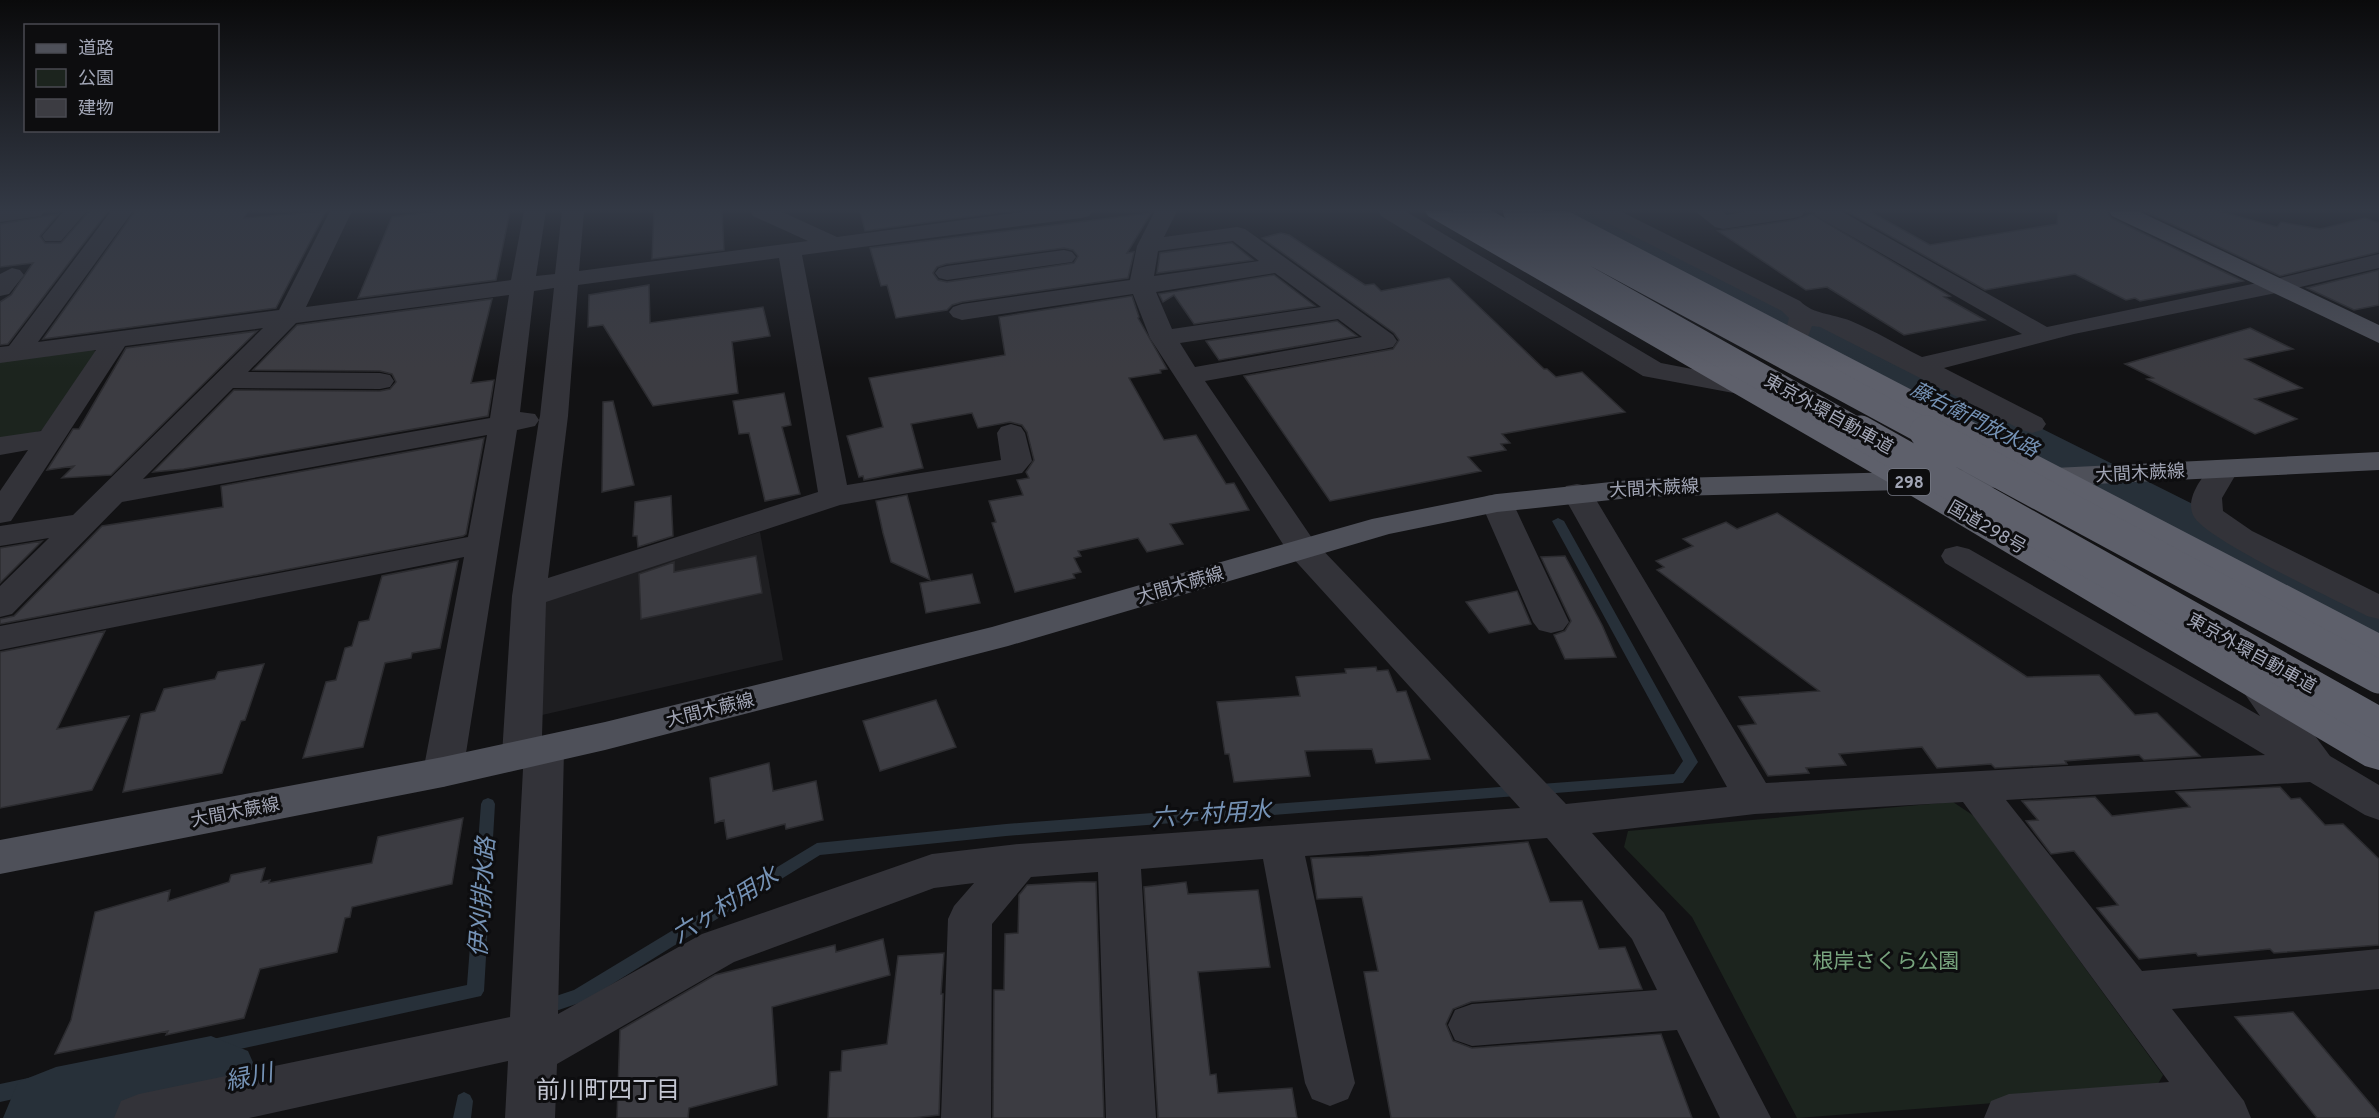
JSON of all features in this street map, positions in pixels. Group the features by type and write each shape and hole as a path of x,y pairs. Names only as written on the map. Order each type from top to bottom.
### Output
{"highway":[{"name":"国道298号","path":"1527,263 2379,756"},
{"name":"東京外環自動車道","path":"1559,263 2379,724"},
{"name":"東京外環自動車道","path":"1613,263 2379,677"},
{"path":"1661,263 1799,329 2054,477 2379,648"}],"main road":[{"path":"2229,263 2379,335"},
{"name":"大間木蕨線","path":"0,857 533,753 983,641 1383,526 1497,503 1577,493 1717,484 1909,482 2054,477 2379,461"}],"street":[{"path":"9,354 81,263"},
{"path":"0,606 80,523 114,494 288,317 314,263"},
{"path":"443,772 504,423 526,263"},
{"path":"530,1118 533,1044 533,753 529,596 554,416 569,263"},
{"path":"9,354 692,263"},
{"path":"791,263 834,497"},
{"path":"936,263 947,273 965,321 1143,285 1280,265"},
{"path":"947,273 1019,263"},
{"path":"1143,263 1143,285 1151,312 1163,338 1302,548 1557,821 1648,926 1746,1118"},
{"path":"1188,376 1384,341 1277,263"},
{"path":"1476,263 1653,370 1744,387"},
{"path":"1706,263 1791,306 1799,329 1825,320 1843,327 2032,424"},
{"path":"1916,263 2045,336"},
{"path":"1918,366 2045,336 2067,328 2276,286 2370,263"},
{"path":"1163,338 1344,311"},
{"path":"0,514 116,340"},
{"path":"225,381 380,381"},
{"path":"114,494 504,423 554,416"},
{"path":"529,596 834,497 1011,467 1017,461 1011,432"},
{"path":"0,446 49,438"},
{"path":"2224,469 2206,498 2208,515 2241,538 2379,608"},
{"path":"1577,493 1755,799"},
{"path":"1497,503 1551,622"},
{"path":"0,536 80,523"},
{"path":"0,638 482,544"},
{"path":"1957,556 2379,804"},
{"path":"2259,687 2316,767"},
{"path":"139,1118 533,1044 718,948 932,871 1019,861 1557,821 1755,799 2316,767"},
{"path":"1972,785 2219,1110"},
{"path":"1281,842 1330,1083"},
{"path":"1119,854 1131,1118"},
{"path":"966,1118 970,919 1019,861"},
{"path":"2131,993 2379,969"},
{"path":"1472,1025 1690,1008"},
{"path":"2009,1118 2219,1110"}],"shaded area":[{"path":"760,532 783,660 529,718 540,600"}],"green space":[{"path":"91,349 98,352 47,429 0,442 0,361"},
{"name":"根岸さくら公園","path":"1953,802 1974,816 2163,1075 2154,1091 1797,1118 1692,917 1624,847 1628,831"}],"building":[{"path":"0,263 32,263 0,267"},
{"path":"33,263 69,263 8,344 0,345 0,302 11,295"},
{"path":"98,263 299,263 276,308 43,339"},
{"path":"373,263 499,263 496,280 358,298"},
{"path":"874,263 952,263 937,267 933,273 938,280 947,282 1073,263 1131,263 1128,278 962,302 952,305 947,310 896,318 887,285 881,286"},
{"path":"1158,263 1230,263 1157,273"},
{"path":"1297,263 1332,263 1365,285 1374,284 1381,291 1449,278 1544,369 1556,377 1582,372 1625,412 1502,434 1510,443 1501,444 1506,450 1468,457 1481,471 1330,501 1244,376 1393,349 1399,340 1394,333"},
{"path":"1766,263 1895,263 1950,296 1944,297 1985,320 1904,335 1827,287 1806,290"},
{"path":"1938,263 2206,263 2243,281 2140,301 2135,298 2126,300 2075,274 1985,290"},
{"path":"2253,263 2333,263 2280,276"},
{"path":"2379,270 2379,305 2354,310 2307,288"},
{"path":"1274,275 1315,306 1194,324 1174,295 1163,302 1159,294"},
{"path":"649,285 650,323 763,307 770,336 732,342 738,393 653,406 603,325 588,327 589,295"},
{"path":"1132,296 1138,318 1167,369 1160,370 1161,373 1129,378 1164,440 1196,435 1226,484 1234,483 1249,510 1170,524 1183,544 1147,552 1138,538 1078,551 1081,556 1074,558 1081,572 1073,574 1075,578 1015,592 992,523 996,522 989,501 1023,495 1017,480 1029,478 1026,472 1034,460 1027,432 1022,425 1010,422 978,428 972,413 911,424 923,468 864,480 863,476 859,477 847,436 883,427 869,378 1005,355 999,317"},
{"path":"492,299 471,383 494,380 488,416 184,469 153,472 234,390 380,391 390,389 396,382 392,374 380,371 253,370 297,325"},
{"path":"1337,321 1357,336 1219,360 1206,341"},
{"path":"2250,328 2293,349 2245,359 2302,388 2255,399 2297,419 2255,434 2147,379 2153,378 2125,364"},
{"path":"257,331 111,475 62,478 74,466 47,470 73,429 79,429 126,348"},
{"path":"784,393 791,425 782,427 800,494 765,501 749,433 739,434 733,401"},
{"path":"613,401 634,485 602,492 603,402"},
{"path":"484,438 466,534 463,536 0,624 0,619 14,616 102,526 223,507 221,486"},
{"path":"907,495 930,580 891,562 883,533 876,501"},
{"path":"671,496 673,536 638,547 637,536 633,536 635,502"},
{"path":"1777,513 2027,677 2099,675 2135,715 2157,713 2200,756 2144,760 2139,755 2065,761 2067,764 1995,768 1991,764 1937,768 1922,747 1839,754 1846,765 1806,768 1809,773 1768,776 1738,726 1756,724 1739,697 1819,691 1657,570 1664,567 1656,561 1693,546 1683,539 1726,522 1737,529"},
{"path":"42,541 0,583 0,548"},
{"path":"756,556 762,593 641,619 639,574 674,562 674,572"},
{"path":"1565,556 1602,625 1616,657 1565,659 1554,635 1565,631 1571,621 1541,557"},
{"path":"458,561 440,648 412,653 411,658 385,663 363,747 303,758 326,682 336,680 345,648 352,646 359,622 369,620 382,576"},
{"path":"972,574 980,603 926,613 920,583"},
{"path":"1517,591 1531,624 1489,633 1466,602"},
{"path":"105,631 57,729 129,716 92,790 0,808 0,652"},
{"path":"264,664 245,720 241,721 222,773 123,792 141,714 155,711 164,689 215,679 218,672"},
{"path":"1376,667 1377,671 1388,670 1397,692 1406,691 1430,759 1376,763 1372,749 1305,751 1310,776 1234,782 1229,754 1225,754 1217,702 1300,696 1296,677 1346,673 1345,669"},
{"path":"936,700 956,747 880,771 863,721"},
{"path":"769,763 773,791 816,781 823,820 786,829 785,824 727,839 724,820 715,823 710,778"},
{"path":"2280,787 2291,799 2300,798 2325,825 2343,824 2379,859 2379,945 2274,953 2270,949 2198,956 2196,953 2139,959 2097,908 2118,905 2074,851 2051,854 2026,821 2038,820 2022,801 2095,797 2112,816 2190,807 2176,792"},
{"path":"463,818 452,884 352,907 350,917 345,918 337,952 260,969 244,1018 166,1035 168,1031 55,1054 71,1020 95,912 170,890 168,901 229,882 231,875 265,868 261,882 270,880 269,883 372,863 378,837"},
{"path":"1528,842 1550,902 1582,901 1599,949 1625,947 1642,989 1471,1002 1453,1009 1446,1024 1453,1041 1472,1048 1661,1034 1692,1118 1391,1118 1364,972 1378,971 1362,897 1317,899 1311,858 1369,856"},
{"path":"1096,882 1104,1118 993,1118 994,990 1004,990 1005,934 1018,933 1019,895 1027,885"},
{"path":"1186,882 1188,894 1258,890 1270,967 1198,972 1210,1075 1216,1074 1218,1093 1292,1088 1297,1118 1158,1118 1144,887"},
{"path":"883,939 890,975 772,1007 777,1085 689,1108 688,1118 617,1118 620,1030 715,975 835,945 836,952"},
{"path":"944,953 939,1115 913,1118 828,1118 830,1072 841,1071 842,1051 887,1044 898,956"},
{"path":"2293,1012 2379,1114 2379,1118 2317,1118 2235,1017"}],"waterway":[{"name":"藤右衛門放水路","path":"1671,263 2379,627"},
{"name":"六ヶ村用水","path":"544,1007 579,996 817,849 1006,830 1678,779 1691,762 1558,521"},
{"path":"0,1093 475,991 488,804"},
{"name":"緑川","path":"56,1118 211,1085"},
{"name":"伊刈排水路","path":"462,1118 464,1101"}],"district":[{"name":"前川町四丁目","path":"608,1090"}]}
